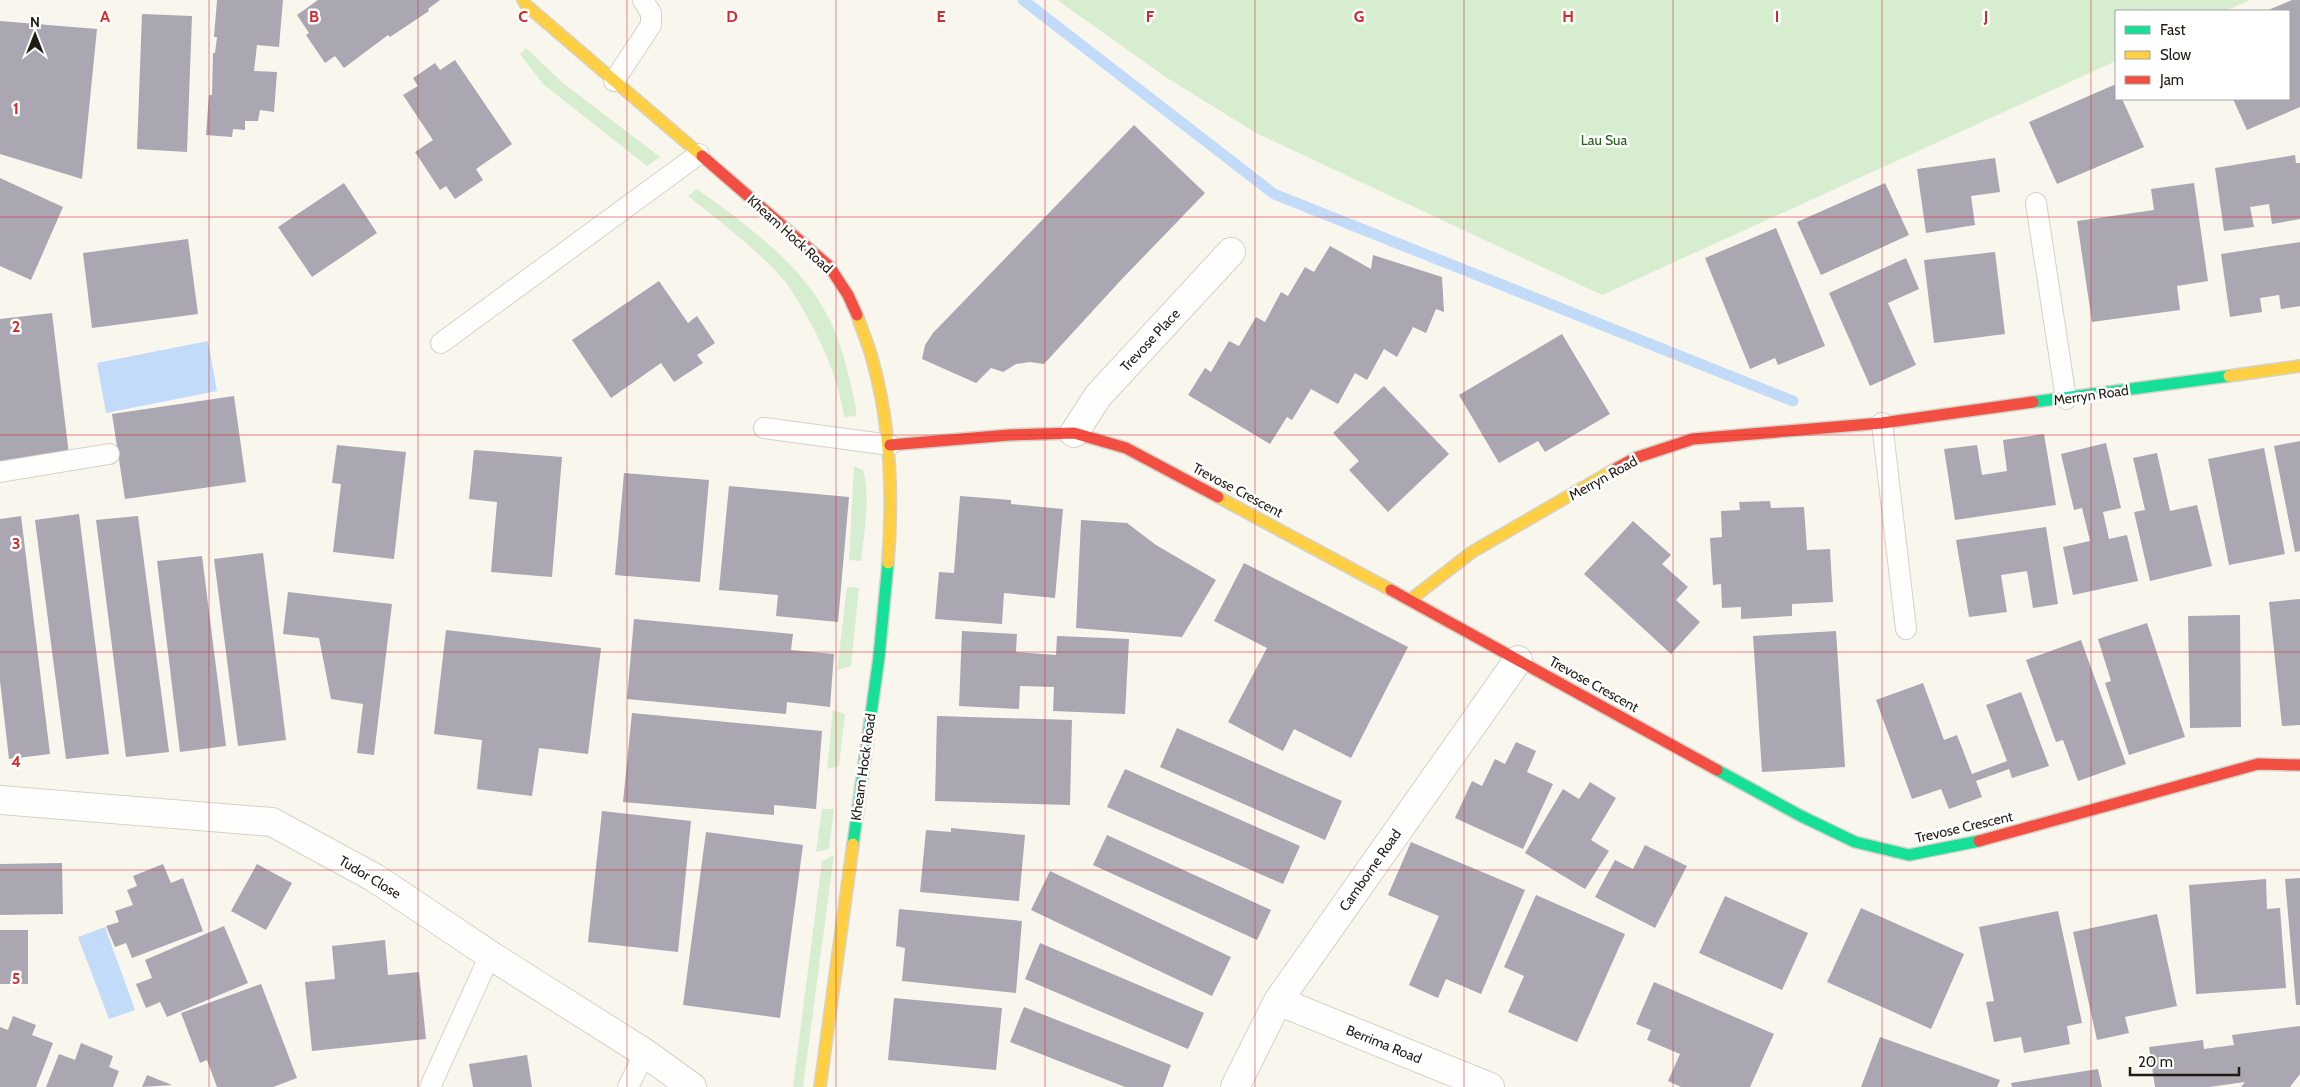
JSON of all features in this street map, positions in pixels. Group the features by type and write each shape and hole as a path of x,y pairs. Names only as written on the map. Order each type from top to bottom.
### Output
{"street":[{"name":"Kheam Hock Road","path":"524,0 526,5 829,266 853,303 870,348 886,415 890,445 890,538 879,648 820,1087"},
{"name":"Trevose Place","path":"1074,433 1098,396 1231,252"},
{"name":"Merryn Road","path":"1410,600 1472,552 1635,458 1693,439 1882,423 2300,366"},
{"name":"Trevose Crescent","path":"890,445 1009,435 1074,433 1126,448 1410,600 1801,816 1855,842 1909,855 1982,840 2258,764 2300,765"},
{"name":"Camborne Road","path":"1235,1087 1278,1000 1518,660"},
{"name":"Tudor Close","path":"0,800 272,822 375,878 490,955 645,1053 692,1087"},
{"name":"Berrima Road","path":"1278,1000 1490,1087"}],"lane":[{"path":"614,81 651,25 651,13 643,0"},
{"path":"441,343 699,154"},
{"path":"2036,203 2066,399"},
{"path":"1882,423 1906,629"},
{"path":"764,428 890,445"},
{"path":"0,472 109,454"},
{"path":"430,1087 490,955"},
{"path":"628,1087 645,1053"}],"green space":[{"name":"Lau Sua","path":"1057,0 2250,0 2227,10 2115,10 2115,61 1602,295 1258,134 1167,78"},
{"path":"526,48 563,83 660,157 647,166 543,84 520,54"},
{"path":"697,189 756,233 808,285 822,305 844,356 856,408 856,416 844,417 833,372 827,357 814,329 787,284 749,246 688,196"},
{"path":"854,466 863,470 866,492 866,516 861,561 849,560"},
{"path":"847,587 859,588 851,666 837,670"},
{"path":"833,710 845,714 839,766 827,769"},
{"path":"822,809 834,809 829,849 816,852"},
{"path":"834,855 803,1087 793,1087 822,861"}],"water":[{"path":"208,341 217,391 106,413 97,363"},
{"path":"105,927 135,1010 109,1019 78,937"}],"building":[{"path":"217,0 283,0 279,47 257,45 254,71 277,72 274,112 260,110 258,121 245,121 245,130 233,129 232,137 206,135 209,95 212,95 213,53 215,53 217,37 214,37"},
{"path":"318,0 440,0 428,9 429,11 390,37 388,35 344,68 335,56 325,63 306,35 309,33 297,15"},
{"path":"2292,0 2300,0 2300,107 2247,130 2233,100 2290,100 2290,10 2268,10"},
{"path":"142,14 192,16 187,152 137,149"},
{"path":"0,21 97,29 82,179 0,154"},
{"path":"455,60 512,144 476,169 483,180 455,199 446,186 440,190 415,152 433,140 403,95 418,86 413,78 435,63 440,70"},
{"path":"2115,84 2115,100 2122,100 2144,147 2057,184 2029,122"},
{"path":"1134,125 1205,193 1121,280 1044,364 1030,362 1016,364 1003,372 991,368 976,383 922,359 925,345 933,333"},
{"path":"2295,155 2296,163 2300,163 2300,219 2272,224 2269,204 2250,207 2254,227 2224,231 2215,168"},
{"path":"1995,158 2000,192 1971,196 1975,225 1926,233 1917,169"},
{"path":"0,178 63,207 31,280 0,266"},
{"path":"344,183 377,233 312,277 278,227"},
{"path":"1885,183 1909,235 1821,275 1797,222"},
{"path":"2194,183 2208,281 2177,286 2180,310 2092,322 2077,221 2154,210 2151,189"},
{"path":"1776,228 1825,346 1778,365 1775,358 1750,369 1705,258"},
{"path":"188,239 198,314 92,328 83,253"},
{"path":"2300,242 2300,306 2281,309 2279,295 2260,298 2262,312 2230,317 2221,254"},
{"path":"1330,246 1371,269 1373,255 1442,277 1444,312 1436,309 1426,333 1413,327 1397,357 1384,349 1367,380 1355,373 1338,404 1311,389 1292,420 1287,417 1270,444 1188,395 1205,368 1211,372 1229,341 1239,346 1256,317 1265,322 1281,292 1288,296 1305,267 1314,272"},
{"path":"1995,252 2005,334 1934,343 1924,260"},
{"path":"1906,258 1919,289 1888,303 1916,365 1870,386 1829,293"},
{"path":"659,281 688,323 697,316 715,343 697,355 703,363 674,382 661,363 611,398 572,340"},
{"path":"52,313 69,455 0,463 0,319"},
{"path":"1562,334 1610,414 1545,452 1538,441 1499,463 1459,395"},
{"path":"1384,386 1449,454 1388,512 1349,470 1359,461 1333,433"},
{"path":"234,396 246,482 125,499 112,414"},
{"path":"2044,434 2056,505 1955,520 1944,449 1977,445 1982,475 2007,471 2003,440"},
{"path":"2300,441 2300,551 2295,552 2274,446"},
{"path":"2106,443 2121,508 2103,512 2109,539 2127,535 2138,581 2073,595 2063,547 2090,541 2082,508 2074,510 2061,454"},
{"path":"337,445 406,452 394,559 333,552 341,484 332,483"},
{"path":"2264,448 2285,554 2229,565 2208,459"},
{"path":"474,450 562,457 552,577 491,572 497,502 469,499"},
{"path":"2157,453 2170,511 2197,505 2212,566 2150,581 2134,512 2145,510 2133,458"},
{"path":"624,473 709,480 700,582 615,575"},
{"path":"729,486 849,497 838,622 776,616 778,595 719,590"},
{"path":"960,496 1011,500 1011,504 1063,509 1055,598 1004,593 1002,624 935,619 939,572 954,573"},
{"path":"1770,501 1771,508 1804,507 1807,550 1830,549 1833,602 1792,604 1792,616 1741,619 1741,607 1722,608 1721,584 1713,585 1710,538 1722,537 1721,511 1740,510 1739,502"},
{"path":"79,514 109,754 66,759 35,520"},
{"path":"21,516 50,754 9,759 0,681 0,519"},
{"path":"138,516 169,752 126,757 96,520"},
{"path":"1081,520 1127,523 1156,545 1216,580 1182,637 1076,628"},
{"path":"1633,521 1671,555 1662,564 1688,587 1676,600 1700,622 1671,654 1584,574"},
{"path":"2046,527 2058,604 2033,608 2027,571 2001,575 2007,612 1969,617 1956,540"},
{"path":"263,553 286,740 238,746 214,559"},
{"path":"202,556 226,746 180,752 157,561"},
{"path":"1244,563 1408,647 1351,758 1294,729 1283,751 1228,722 1267,648 1214,621"},
{"path":"288,592 392,604 374,755 357,753 363,704 331,699 319,638 283,634"},
{"path":"2300,599 2300,725 2282,726 2269,602"},
{"path":"2240,615 2241,727 2190,728 2188,616"},
{"path":"634,619 793,634 791,650 834,654 830,707 787,702 786,714 627,699"},
{"path":"2147,623 2185,737 2129,755 2105,683 2111,681 2098,639"},
{"path":"446,630 601,648 588,754 539,748 532,796 477,789 482,740 434,734"},
{"path":"962,631 1017,634 1016,652 1056,655 1057,636 1129,639 1125,714 1053,711 1054,687 1020,686 1019,709 959,706"},
{"path":"1836,631 1845,767 1762,772 1753,636"},
{"path":"2081,640 2126,764 2078,781 2063,740 2056,742 2026,660"},
{"path":"1923,683 1944,740 1957,735 1972,774 2007,761 1986,705 2021,692 2049,766 2012,778 2009,769 1976,781 1982,797 1949,809 1941,789 1912,799 1876,700"},
{"path":"632,713 822,731 816,809 774,805 774,815 623,802"},
{"path":"937,716 1072,720 1070,805 935,801"},
{"path":"1177,728 1342,801 1325,840 1160,767"},
{"path":"1516,742 1536,751 1527,772 1553,784 1523,849 1455,818 1472,781 1482,786 1495,759 1505,764"},
{"path":"1125,769 1300,846 1283,884 1107,807"},
{"path":"1590,782 1616,798 1591,840 1609,851 1585,889 1525,853 1563,789 1579,799"},
{"path":"602,811 691,821 678,952 588,942"},
{"path":"951,828 1025,835 1019,901 920,892 926,830 951,832"},
{"path":"706,832 803,845 780,1018 683,1005"},
{"path":"1107,835 1271,910 1257,940 1093,865"},
{"path":"1411,842 1525,890 1481,994 1446,979 1438,998 1409,985 1439,916 1388,895"},
{"path":"1645,845 1687,866 1655,928 1595,897 1615,860 1633,869"},
{"path":"62,863 63,914 0,915 0,864"},
{"path":"163,864 171,883 183,878 203,931 132,958 126,943 115,947 106,926 119,922 115,911 133,905 127,890 137,886 133,876"},
{"path":"257,864 292,883 266,930 231,911"},
{"path":"1050,871 1231,957 1212,996 1031,910"},
{"path":"2300,878 2300,1005 2296,1005 2285,879"},
{"path":"2266,879 2267,909 2280,908 2286,988 2196,994 2189,885"},
{"path":"1536,895 1625,934 1577,1042 1508,1012 1524,976 1504,967"},
{"path":"1725,896 1808,933 1782,990 1699,953"},
{"path":"1861,908 1964,954 1931,1029 1827,982"},
{"path":"899,909 1022,921 1016,993 902,981 905,948 896,946"},
{"path":"2058,911 2082,1023 2067,1026 2070,1044 2024,1053 2021,1037 1994,1042 1986,1002 1994,1001 1979,927"},
{"path":"2157,914 2177,1006 2125,1017 2129,1033 2097,1040 2073,932"},
{"path":"224,926 248,983 167,1017 160,1002 146,1008 136,984 152,978 145,960"},
{"path":"0,930 28,930 28,984 0,984"},
{"path":"385,940 388,975 419,972 426,1039 312,1051 305,982 335,979 332,946"},
{"path":"1040,943 1204,1013 1188,1049 1025,979"},
{"path":"1654,982 1774,1034 1750,1087 1681,1087 1668,1081 1680,1054 1647,1040 1651,1030 1636,1024"},
{"path":"261,984 297,1078 273,1087 217,1087 207,1060 200,1063 181,1013"},
{"path":"894,998 1002,1008 996,1070 888,1060"},
{"path":"1024,1007 1171,1065 1163,1087 1125,1087 1010,1042"},
{"path":"13,1016 36,1025 32,1035 53,1043 36,1087 0,1087 0,1027 8,1030"},
{"path":"2300,1026 2300,1074 2290,1087 2241,1087 2245,1082 2209,1087 2155,1087 2149,1047 2203,1040 2204,1049 2234,1045 2232,1035"},
{"path":"1880,1037 2000,1080 1997,1087 1861,1087"},
{"path":"81,1043 113,1056 109,1067 119,1071 113,1087 46,1087 59,1054 75,1060"},
{"path":"527,1055 532,1087 473,1087 469,1064"},
{"path":"2098,1069 2102,1087 2012,1087 2011,1083"},
{"path":"147,1075 172,1085 142,1087"}],"waterway":[{"path":"1023,0 1274,194 1793,401"}],"traffic: fast":[{"path":"2033,402 2229,376"},
{"path":"853,844 879,657 888,563"},
{"path":"1717,770 1801,816 1855,842 1909,855 1979,841"}],"traffic: slow":[{"path":"523,0 526,5 702,156"},
{"path":"857,315 873,362 884,411 890,487 888,563"},
{"path":"2229,376 2300,366"},
{"path":"1410,600 1472,552 1617,468"},
{"path":"1218,497 1391,590"},
{"path":"820,1087 853,844"}],"traffic: jam":[{"path":"702,156 829,266 848,295 857,315"},
{"path":"1617,468 1635,458 1693,439 1882,423 2033,402"},
{"path":"890,445 1009,435 1074,433 1126,448 1218,497"},
{"path":"1391,590 1717,770"},
{"path":"1979,841 2258,764 2300,765"}]}
